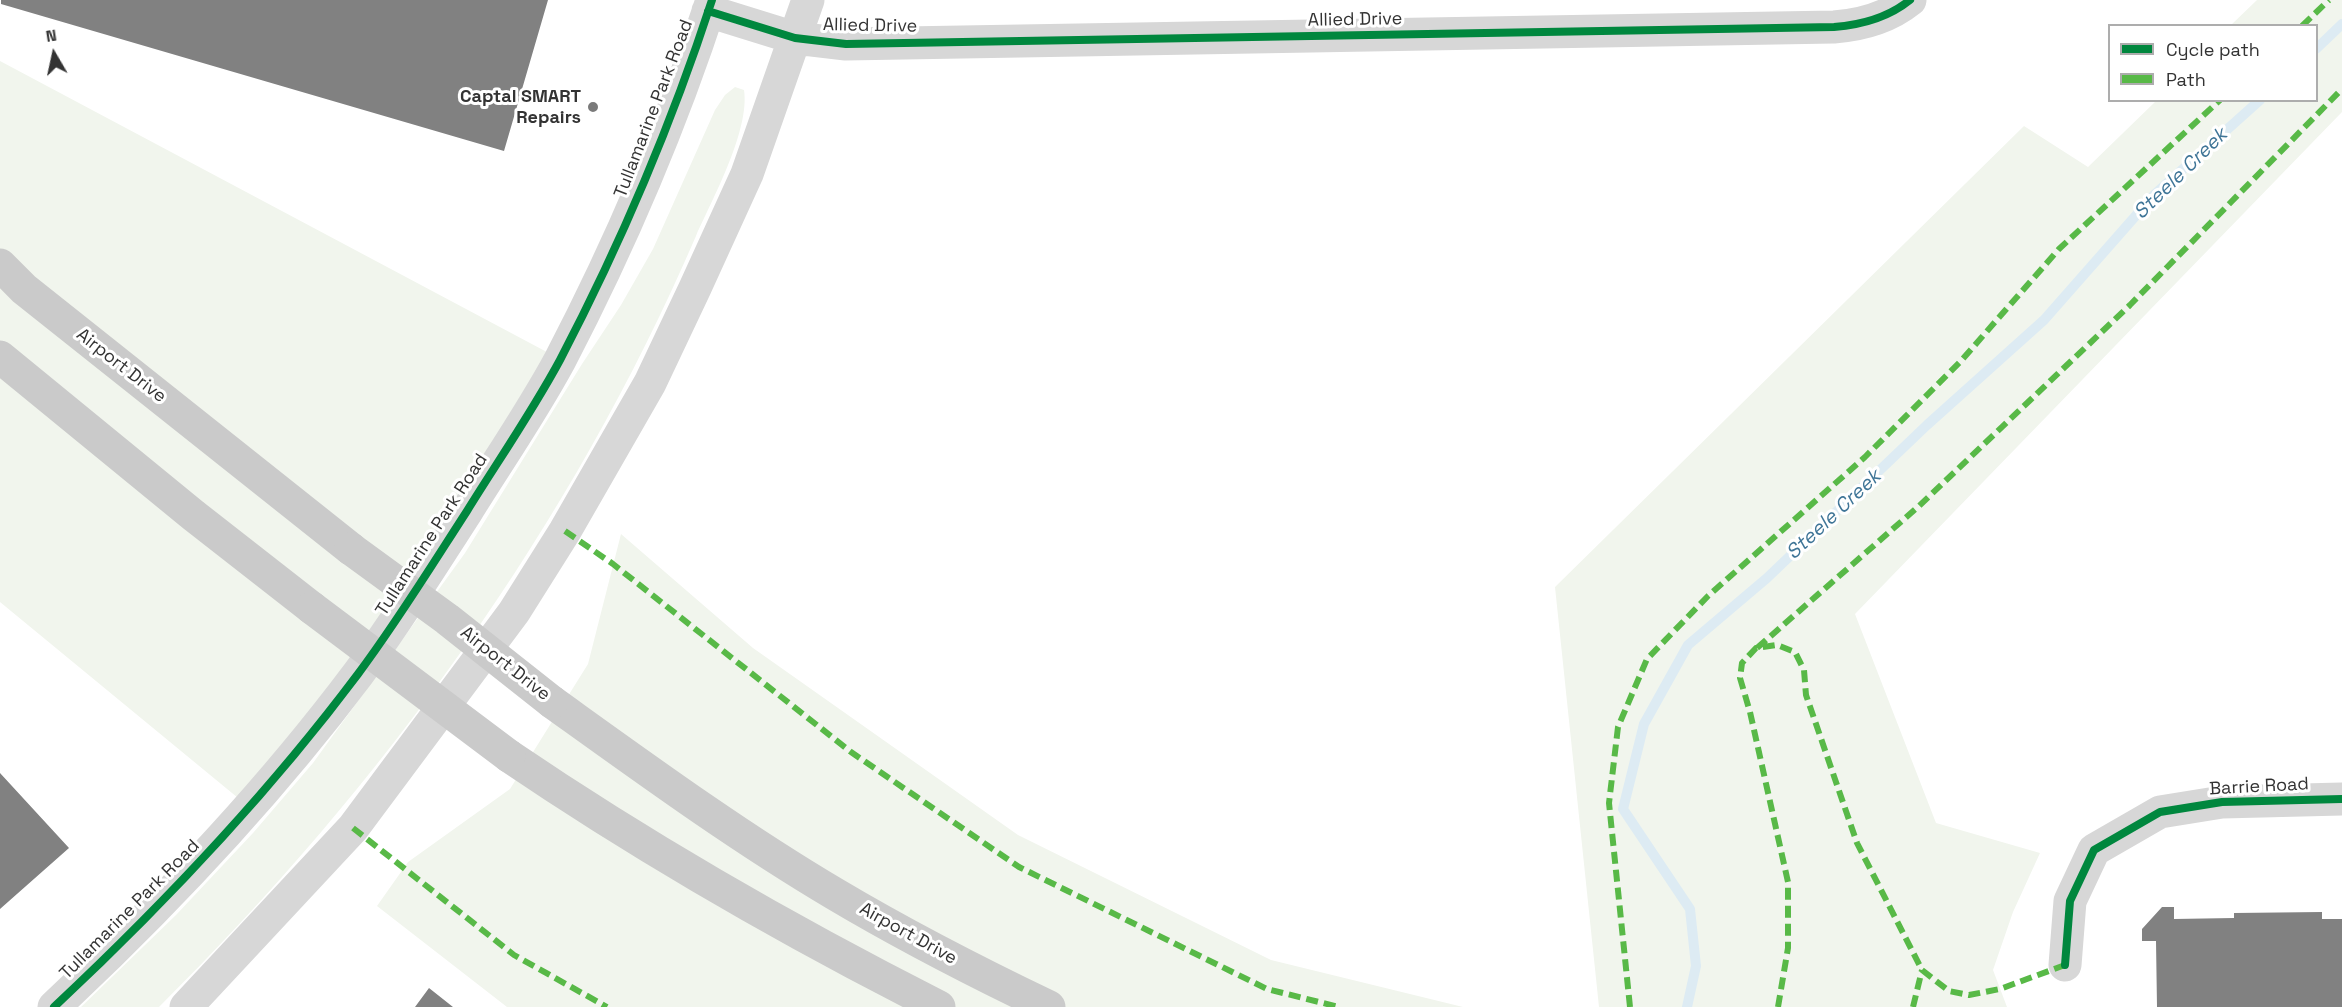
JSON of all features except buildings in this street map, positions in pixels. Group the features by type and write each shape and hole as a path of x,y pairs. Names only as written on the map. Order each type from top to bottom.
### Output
{"main road":[{"name":"Airport Drive","path":"0,265 24,289 351,549 447,619 552,702 684,796 834,893 924,944 1049,1007"},
{"path":"0,357 184,508 312,608 509,756 571,798 704,880 803,937 939,1007"}],"street":[{"path":"186,1007 353,828 514,612 559,541 620,439 655,373 747,174 808,0"},
{"name":"Allied Drive","path":"710,5 795,38 865,44 1834,27 1857,25 1910,0"},
{"name":"Tullamarine Park Road","path":"54,1007 121,945 249,807 316,728 360,671 441,551 532,409 560,360 621,233 673,108 710,5"},
{"name":"Barrie Road","path":"2065,965 2070,901 2094,850 2160,812 2222,802 2342,799"}],"shaded area":[{"path":"2257,0 2342,0 2342,112 1855,614 1936,823 2040,853 2013,912 1993,970 2007,1007 1599,1007 1555,587 2024,126 2088,167 2155,102 2318,102 2318,24 2232,24"},
{"path":"0,61 560,359 249,807 0,602"},
{"path":"735,87 744,90 744,106 736,144 720,184 646,343 591,448 530,549 465,647 394,742 320,834 241,922 159,1007 81,1007 176,915 253,833 313,763 465,553 621,305 653,249 715,110 725,95"},
{"path":"621,534 753,648 1018,835 1271,960 1463,1007 507,1007 377,906 408,862 510,789 588,664"}],"waterway":[{"name":"Steele Creek","path":"2318,47 2342,24"},
{"name":"Steele Creek","path":"1687,1007 1696,966 1690,909 1623,809 1644,724 1688,645 1767,578 1927,425 2044,320 2154,195 2258,102"}],"marked path":[{"path":"2304,24 2329,0"},
{"path":"1757,648 1919,506 2130,305 2342,89"},
{"path":"1630,1007 1609,803 1618,727 1647,659 1708,596 1865,457 1960,362 2059,249 2218,102"},
{"path":"565,531 613,564 851,752 1019,867 1267,989 1339,1007"},
{"path":"1778,1007 1788,948 1788,882 1750,712 1740,678 1742,663 1756,648 1777,645 1795,652 1804,670 1806,695 1857,843 1922,970 1949,991 1969,995 2000,989 2065,965"},
{"path":"353,828 514,955 607,1007"},
{"path":"1913,1007 1922,970"}],"cycle path":[{"path":"54,1007 175,888 251,805 324,719 387,634 414,593 515,436 560,360 582,317 624,228 662,138 712,0"},
{"path":"708,11 795,38 846,44 1834,27 1874,19 1910,0"},
{"path":"2065,965 2070,901 2094,850 2160,812 2222,802 2342,799"}],"place":[{"name":"Captal SMART Repairs","path":"593,107"}]}
